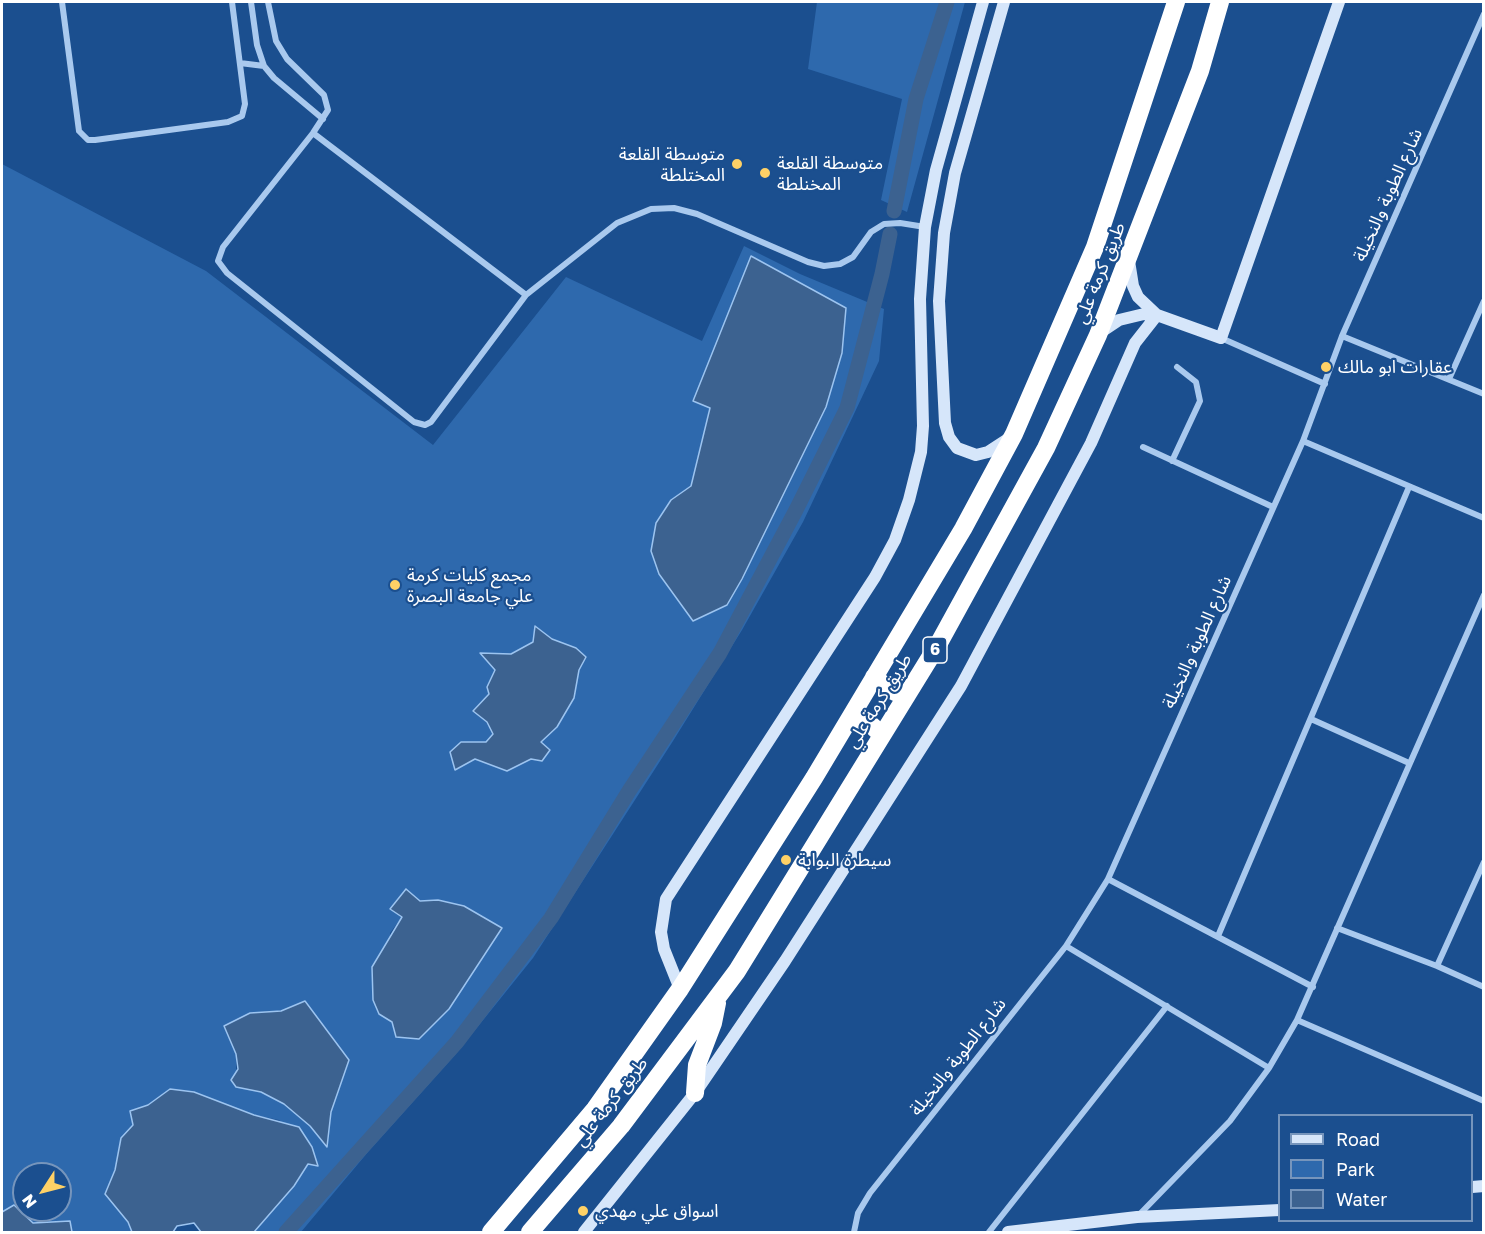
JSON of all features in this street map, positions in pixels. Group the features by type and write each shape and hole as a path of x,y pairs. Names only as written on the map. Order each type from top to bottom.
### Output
{"highway":[{"name":"طريق كرمة علي","path":"491,1233 596,1110 680,989 851,717 963,529 1014,434 1095,247 1176,2"},
{"name":"طريق كرمة علي","path":"530,1233 594,1158 718,999 944,633 1046,448 1098,335 1129,261 1200,71 1220,2"},
{"path":"874,677 889,689 906,697"},
{"path":"851,717 868,723 882,735"},
{"path":"695,1094 697,1065 713,1023 718,999"},
{"path":"519,1233 578,1166 594,1158"}],"main road":[{"path":"680,989 664,949 661,933 666,899 875,577 894,540 909,501 921,452 920,299 925,227 947,127 983,2"},
{"path":"1004,2 950,196 943,243 939,301 947,430 957,448 976,456 988,452 1014,434"},
{"path":"1098,335 1125,318 1144,314 1156,315 1221,338 1339,2"},
{"path":"931,194 950,196"},
{"path":"1129,261 1133,286 1138,297 1156,315"},
{"path":"586,1231 695,1094 785,961 961,686 1091,443 1135,343 1156,315"},
{"path":"1008,1233 1137,1217 1278,1210"}],"street":[{"path":"62,2 79,131 88,140 237,120 245,110 232,2"},
{"path":"251,2 257,45 264,66 274,78 323,119"},
{"path":"268,2 272,32 281,50 324,95 328,110 313,133 223,247 218,261 226,273 419,425 431,422 526,295 617,223 651,209 674,208 697,214 808,262 824,266 840,264 853,257 871,232 884,224 900,223 925,227"},
{"name":"شارع الطوبة والنخيلة","path":"854,1233 858,1213 870,1193 1066,946 1108,879 1303,441 1342,336 1484,14"},
{"path":"240,63 264,66"},
{"path":"313,133 526,295"},
{"path":"1449,379 1484,301"},
{"path":"1342,336 1484,394"},
{"path":"1221,338 1325,384"},
{"path":"1172,461 1200,401 1196,382 1177,367"},
{"path":"1303,441 1484,518"},
{"path":"1143,447 1273,507"},
{"path":"1218,936 1408,487"},
{"path":"1137,1217 1230,1121 1269,1068 1297,1020 1484,595"},
{"path":"1311,719 1409,763"},
{"path":"1437,966 1484,862"},
{"path":"1108,879 1313,987"},
{"path":"1336,928 1437,966 1484,987"},
{"path":"1066,946 1269,1068"},
{"path":"989,1233 1167,1006"},
{"path":"1297,1020 1484,1101"}],"green space":[{"path":"817,2 965,2 907,212 881,200 902,99 808,69"},
{"path":"2,164 206,271 433,445 566,277 702,341 744,246 800,274 884,309 879,361 803,522 742,630 673,741 533,958 455,1055 368,1152 301,1232 254,1232 294,1186 308,1164 317,1165 279,1120 254,1115 194,1092 170,1089 148,1106 130,1111 133,1125 121,1138 115,1170 105,1194 129,1222 132,1232 72,1232 69,1222 72,1222 72,1162 12,1162 12,1206 2,1212","holes":["693,401 826,407 727,605 671,500 691,486 710,407","535,627 552,639 576,648 579,670 574,698 557,727 541,742 531,759 507,771 475,759 461,742 486,742 493,734 487,722 473,711 490,694 487,687 495,669 480,653 511,654 533,642","407,890 420,901 438,900 502,928 449,1009 419,1038 396,1037 392,1022 390,933 402,917","305,1001 349,1060 331,1112 327,1147 310,1126 284,1104 261,1092 236,1087 236,1054 224,1027 250,1013 281,1011"]}],"water":[{"path":"751,256 846,308 842,353 826,407 742,579 727,605 693,621 659,574 651,551 656,523 671,500 691,486 710,408 693,401"},
{"path":"535,626 552,639 576,648 586,657 579,670 574,698 557,727 541,742 550,750 542,761 531,759 507,771 475,759 455,770 450,752 461,742 486,742 493,734 487,722 473,711 489,694 487,687 495,670 480,653 511,654 533,642"},
{"path":"406,889 420,901 438,900 464,906 502,928 449,1009 419,1039 396,1037 392,1022 379,1014 373,1000 372,967 402,917 390,909"},
{"path":"305,1001 349,1060 331,1112 327,1147 310,1126 284,1104 261,1092 236,1087 231,1080 238,1069 236,1054 224,1026 250,1013 281,1011"},
{"path":"170,1089 194,1092 254,1115 299,1127 312,1147 318,1166 308,1164 294,1186 254,1232 201,1232 194,1223 177,1226 173,1232 132,1232 128,1222 105,1194 115,1170 121,1138 133,1125 130,1111 148,1105"},
{"path":"12,1206 12,1222 70,1222 72,1232 2,1232 2,1212"}],"waterway":[{"path":"894,211 916,99 947,2"},
{"path":"286,1232 457,1042 551,918 629,791 720,653 847,408 882,274 890,234"}],"place":[{"name":"متوسطة القلعة المختلطة","path":"737,164"},
{"name":"متوسطة القلعة المخنلطة","path":"765,173"},
{"name":"عقارات ابو مالك","path":"1326,367"},
{"name":"مجمع كليات كرمة علي جامعة البصرة","path":"395,585"},
{"name":"سيطرة البوابة","path":"786,860"},
{"name":"اسواق علي مهدي","path":"583,1211"}]}
